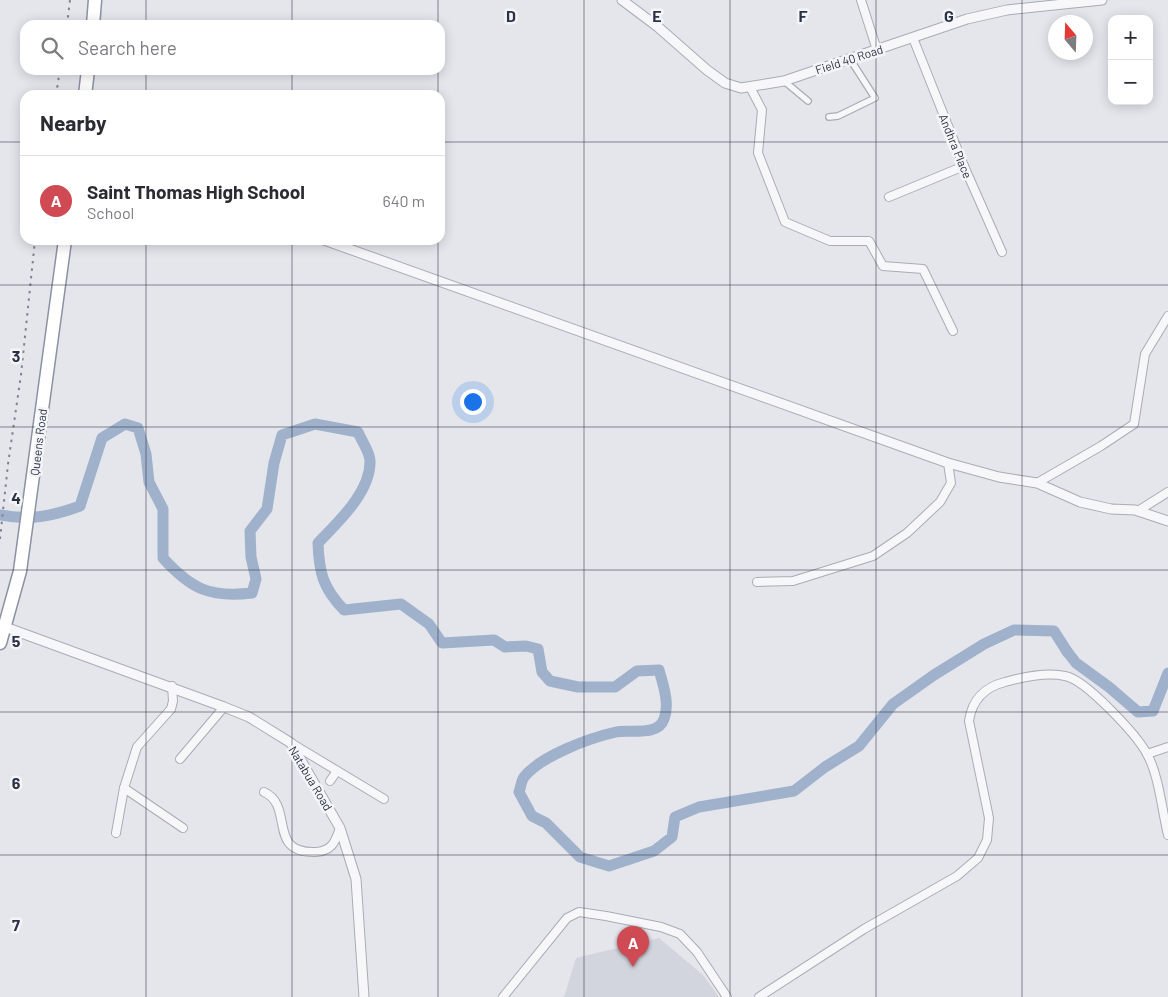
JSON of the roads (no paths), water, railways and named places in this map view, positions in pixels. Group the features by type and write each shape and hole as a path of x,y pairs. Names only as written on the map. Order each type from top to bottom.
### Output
{"highway":[{"path":"94,20 96,0"},
{"path":"85,90 87,75"},
{"name":"Queens Road","path":"0,642 20,571 64,245"}],"street":[{"name":"Field 40 Road","path":"622,0 658,27 707,70 725,83 741,88 784,81 967,19 1007,10 1102,0"},
{"path":"861,0 877,50"},
{"name":"Andhra Place","path":"913,38 964,166 1002,252"},
{"path":"829,116 838,116 875,98 850,59"},
{"path":"784,81 808,101"},
{"path":"750,87 762,110 758,152 785,222 830,241 869,241 883,266 923,269 953,331"},
{"path":"890,197 964,166"},
{"path":"338,245 948,463 999,478 1037,483 1080,502 1111,509 1125,508 1168,521"},
{"path":"1037,483 1101,446 1134,424 1145,354 1168,316"},
{"path":"757,582 793,580 873,556 907,533 940,502 951,482 948,463"},
{"path":"1138,511 1168,492"},
{"name":"Natabua Road","path":"5,627 172,686 249,717 291,743 340,828 356,879 364,997"},
{"path":"759,997 864,929 957,876 978,858 987,840 989,818 969,721 976,701 987,689 995,684 1028,677 1060,675 1072,678 1122,722 1147,754 1168,835"},
{"path":"116,834 124,788 137,747 170,708 173,701 172,686"},
{"path":"180,759 224,707"},
{"path":"291,743 384,799"},
{"path":"1147,754 1168,747"},
{"path":"330,781 337,771"},
{"path":"124,788 183,828"},
{"path":"264,792 274,800 282,821 284,838 290,847 301,851 315,852 329,849 335,844 340,828"},
{"path":"503,997 567,918 578,912 640,922 680,934 697,952 727,997"}],"waterway":[{"path":"0,515 21,518 41,516 80,506 102,438 125,424 138,428 146,454 149,482 163,509 163,558 183,577 202,589 224,594 252,593 256,579 251,557 250,531 267,509 274,463 282,435 315,424 358,432 370,457 369,473 352,506 318,543 323,580 344,610 401,604 429,624 442,643 494,640 505,647 526,646 538,649 542,672 550,681 578,687 615,687 637,671 659,670 666,701 666,713 661,725 650,730 622,731 605,735 580,743 553,755 532,769 523,779 519,792 532,816 546,823 580,857 609,866 654,851 672,837 675,817 699,807 794,791 825,767 859,746 893,704 934,675 984,644 1014,630 1054,631 1068,653"},
{"path":"1066,650 1076,663 1109,687 1138,712 1153,711 1168,673"}],"railway":[{"path":"68,20 70,0"},
{"path":"57,90 59,75"},
{"path":"0,539 8,464 21,375 34,245"}],"place":[{"name":"Saint Thomas High School","path":"633,967"}]}
